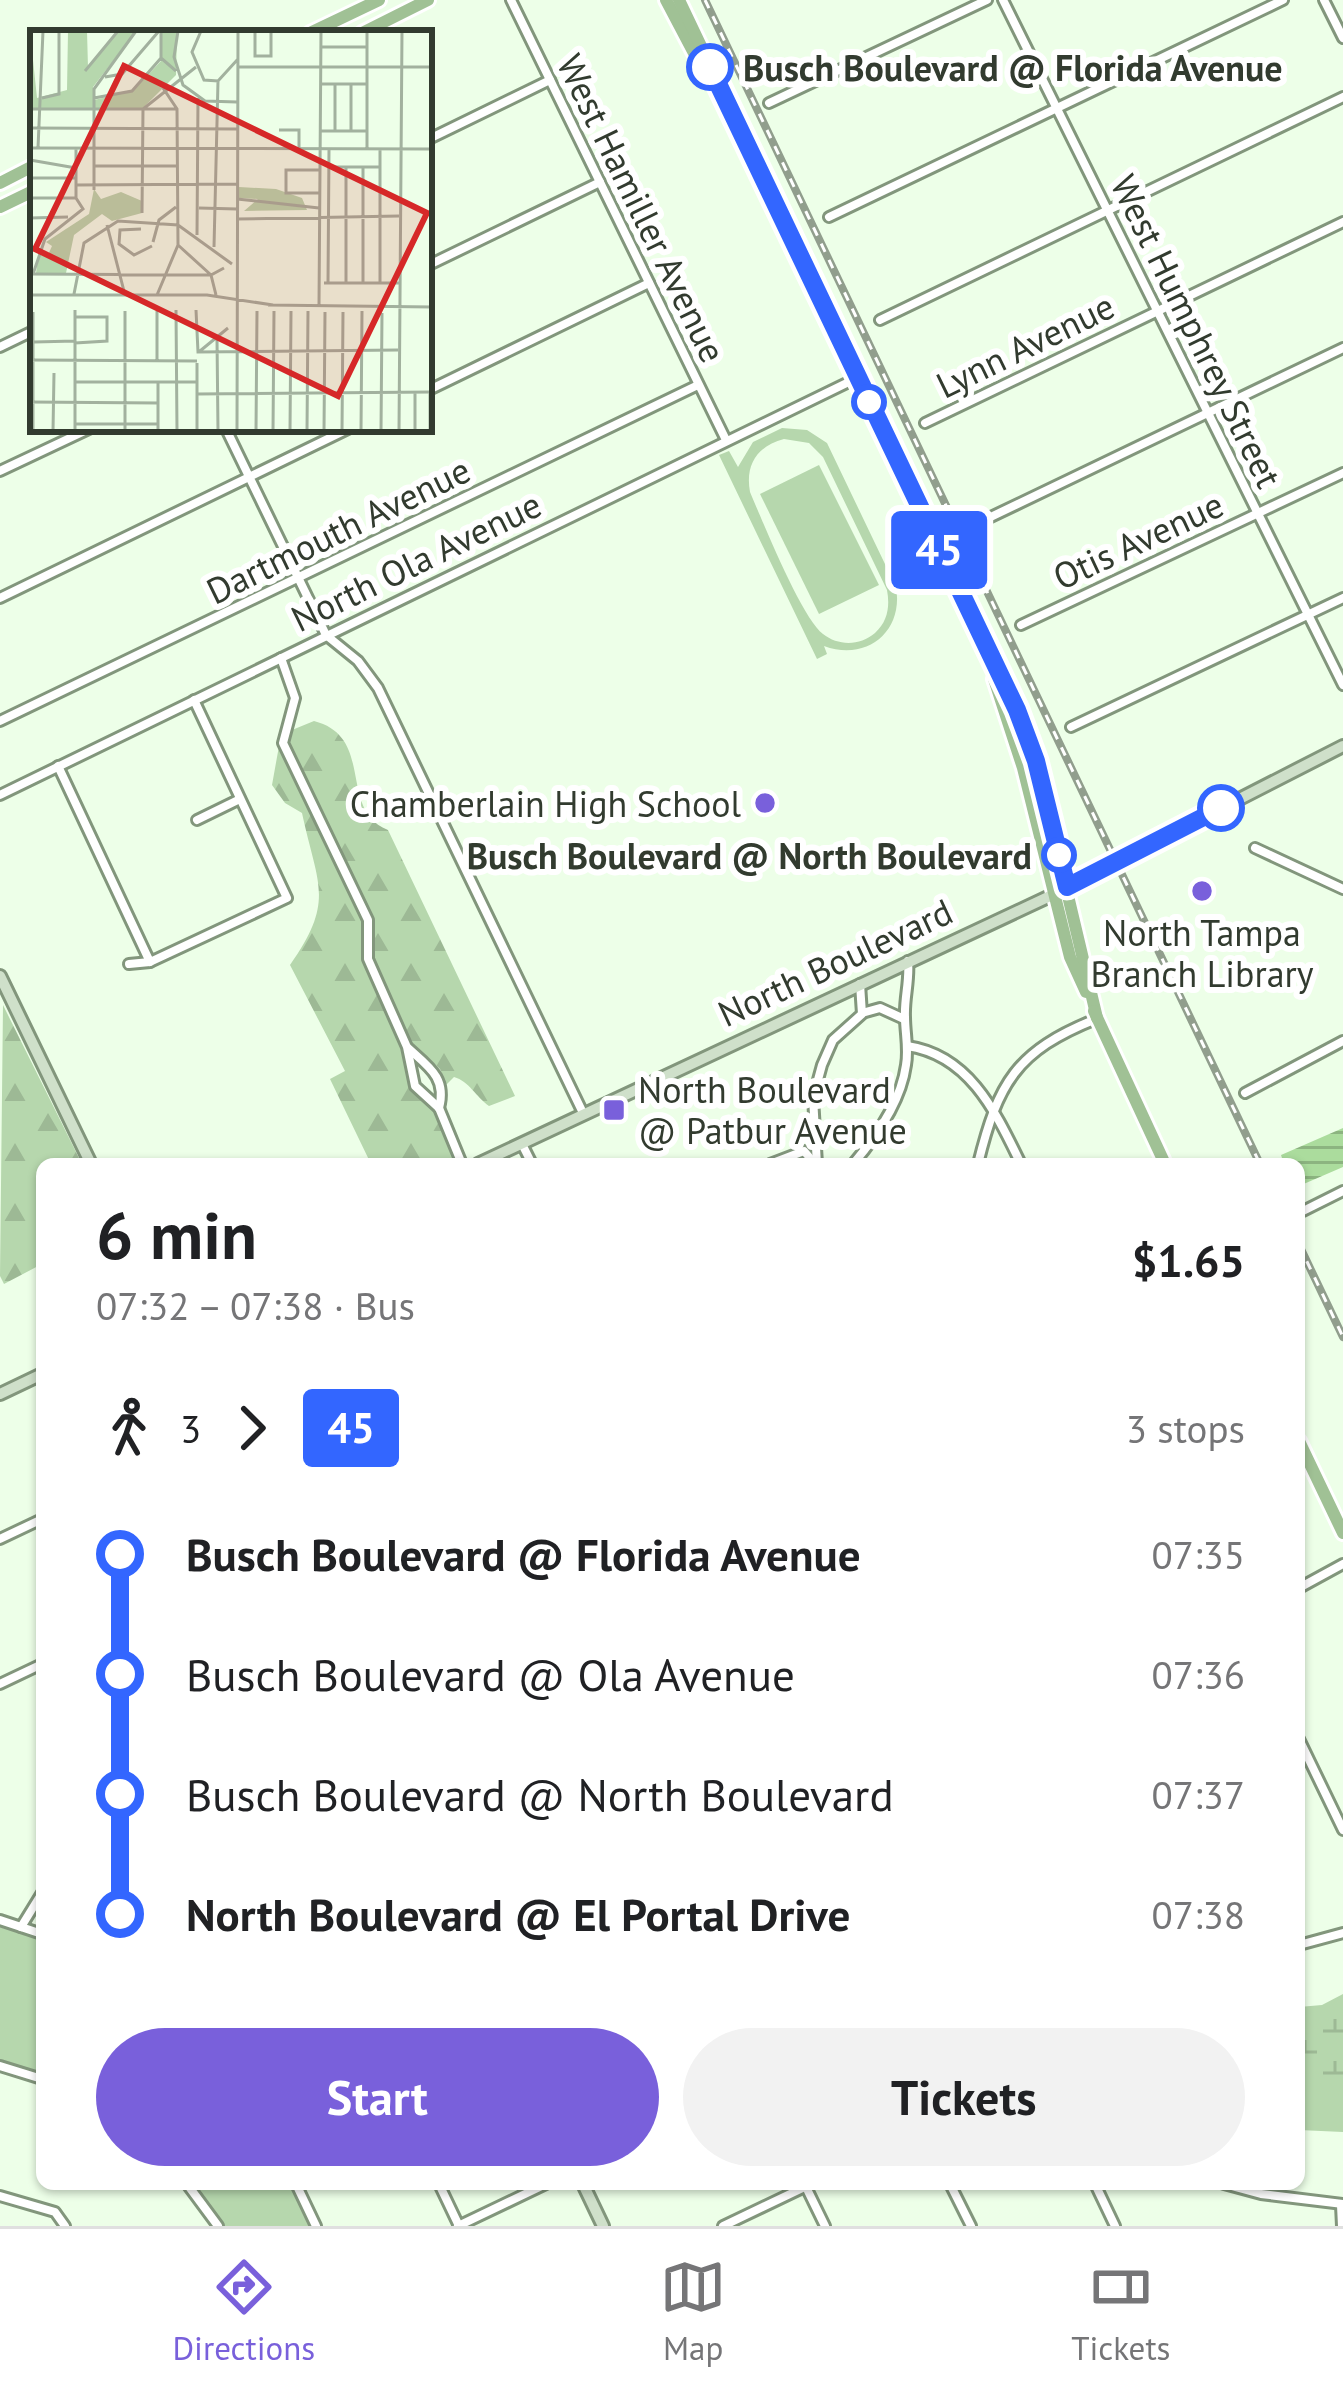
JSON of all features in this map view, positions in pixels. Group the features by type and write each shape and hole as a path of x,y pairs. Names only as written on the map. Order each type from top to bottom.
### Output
{"main road":[{"path":"316,30 379,0"},
{"path":"368,30 428,0"},
{"path":"665,0 749,149"},
{"path":"679,0 1017,710 1036,761 1097,1018"},
{"path":"357,10 363,30"},
{"path":"0,182 30,167"},
{"path":"0,207 30,192"},
{"path":"985,649 1023,768 1070,957 1162,1158"},
{"path":"1305,1454 1343,1533"}],"street":[{"name":"West Hamiller Avenue","path":"511,0 726,440"},
{"path":"769,103 987,0"},
{"name":"West Humphrey Street","path":"1003,0 1343,685"},
{"path":"830,217 1283,0"},
{"path":"1324,0 1343,38"},
{"path":"432,138 550,80"},
{"path":"880,320 1343,97"},
{"path":"432,264 600,182"},
{"name":"Lynn Avenue","path":"926,423 1343,222"},
{"path":"432,389 649,283"},
{"path":"0,347 30,332"},
{"path":"972,526 1343,348"},
{"name":"North Ola Avenue","path":"0,795 857,378"},
{"name":"Dartmouth Avenue","path":"3,720 698,385"},
{"path":"0,471 83,432"},
{"path":"227,432 326,635 358,661 378,688 583,1113"},
{"path":"0,598 342,432"},
{"name":"Otis Avenue","path":"1022,625 1343,473"},
{"path":"1071,727 1343,598"},
{"path":"280,658 295,698 283,743 368,920 368,959 407,1047 415,1086 439,1108 460,1158"},
{"path":"129,964 150,962 287,898 194,700"},
{"path":"0,706 3,720"},
{"name":"North Boulevard","path":"490,1158 1052,895 1343,746"},
{"path":"58,766 150,962"},
{"path":"196,820 240,799"},
{"path":"1256,848 1342,888"},
{"path":"858,1158 888,1116 903,1080 908,961"},
{"path":"0,976 88,1158"},
{"path":"860,983 862,1013"},
{"path":"816,1158 813,1098 833,1040 862,1013 880,1008 904,1019"},
{"path":"980,1158 993,1105 1011,1076 1039,1047 1097,1018"},
{"path":"1244,1093 1343,1041"},
{"path":"907,1046 934,1053 955,1066 993,1105 1018,1158"},
{"path":"407,1047 436,1072 442,1096 439,1108"},
{"path":"521,1143 529,1158"},
{"path":"782,1158 804,1151 810,1158"},
{"path":"1305,1210 1343,1191"},
{"path":"0,1394 36,1377"},
{"path":"0,1539 36,1522"},
{"path":"1305,1585 1343,1564"},
{"path":"0,1684 36,1667"},
{"path":"1305,1751 1343,1830"},
{"path":"21,1927 36,1903"},
{"path":"0,1920 36,1932"},
{"path":"1305,1944 1343,1933"},
{"path":"0,2066 36,2077"},
{"path":"191,2190 218,2226"},
{"path":"299,2190 316,2226"},
{"path":"442,2190 459,2226 534,2190"},
{"path":"586,2190 603,2226"},
{"path":"723,2226 747,2221 800,2190"},
{"path":"810,2190 825,2226"},
{"path":"953,2190 971,2226"},
{"path":"1098,2190 1115,2226"},
{"path":"1246,2190 1342,2204 1342,2226"},
{"path":"0,2196 55,2212 65,2226"}],"green space":[{"path":"782,428 807,430 827,443 896,587 894,617 879,639 854,650 824,646 827,654 817,659 719,455 729,451 738,467 753,442","holes":["784,439 809,443 823,457 887,590 883,623 856,642 835,641 814,625 750,492 749,473 760,452"]},
{"path":"819,465 879,585 819,614 760,494"},
{"path":"314,721 333,729 345,742 364,807 388,830 515,1096 489,1106 459,1079 454,1077 446,1085 440,1069 410,1041 373,958 372,918 288,742 292,730"},
{"path":"279,746 363,921 363,961 402,1049 410,1087 435,1113 454,1158 368,1158 330,1079 345,1071 290,965 313,924 319,891 302,813 285,803 272,785"},
{"path":"3,1005 79,1158 36,1158 36,1267 4,1284 0,1276"},
{"path":"0,1925 36,1937 36,2072 0,2062"},
{"path":"1343,1994 1343,2132 1305,2130 1305,2006 1322,2005"},
{"path":"1343,2014 1343,2078 1305,2075 1305,2019"},
{"path":"196,2190 295,2190 313,2226 223,2226"}],"shaded area":[{"path":"1343,1128 1343,1167 1305,1183 1305,1158 1281,1155"}],"railway":[{"path":"705,0 1257,1158"},
{"path":"1305,1258 1343,1337"}],"bus line":[{"name":"45","path":"710,67 1017,710 1036,761 1067,887 1221,808"}],"place":[{"name":"Busch Boulevard @ Florida Avenue","path":"710,67"},
{"name":"Chamberlain High School","path":"765,803"},
{"name":"Busch Boulevard @ North Boulevard","path":"1059,855"},
{"name":"North Tampa Branch Library","path":"1202,891"},
{"name":"North Boulevard @ Patbur Avenue","path":"614,1110"}]}
